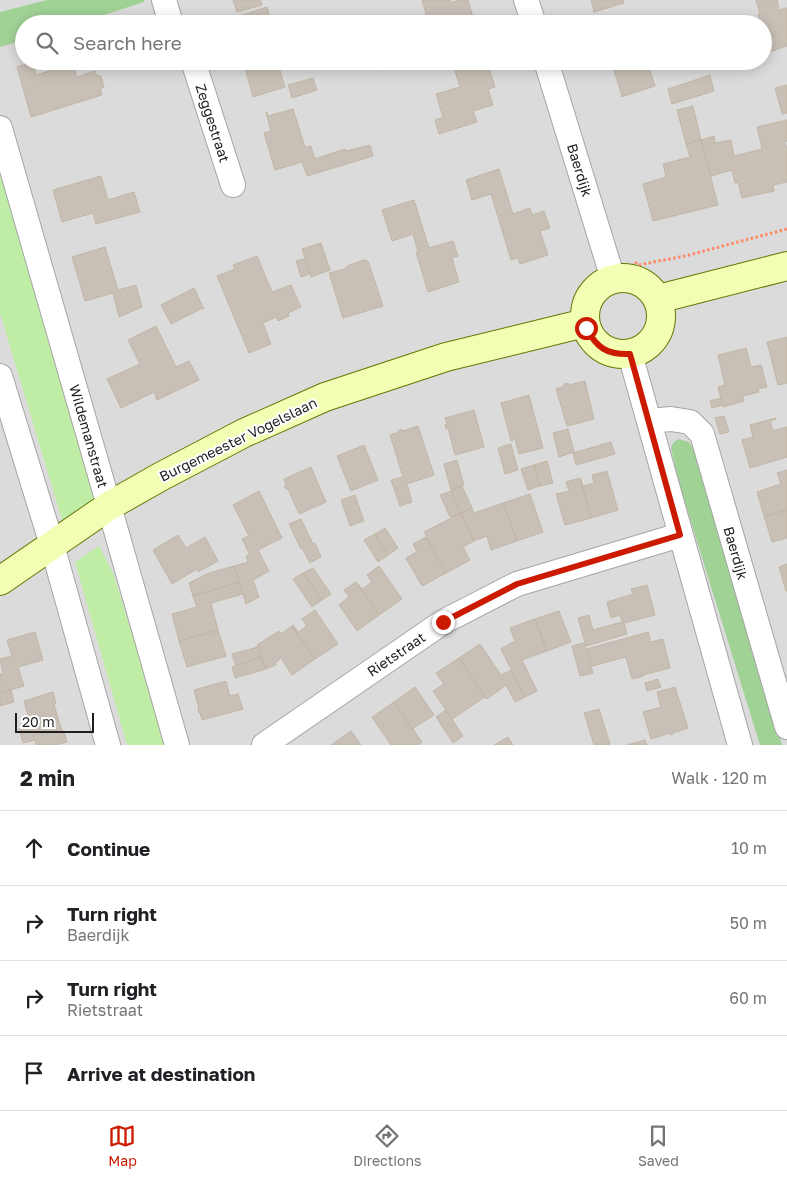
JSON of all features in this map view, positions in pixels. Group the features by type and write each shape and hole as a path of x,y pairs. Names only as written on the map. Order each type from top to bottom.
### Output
{"street":[{"path":"164,0 168,15"},
{"path":"526,0 531,15"},
{"name":"Zeggestraat","path":"196,70 232,185"},
{"name":"Baerdijk","path":"549,70 610,268"},
{"name":"Wildemanstraat","path":"0,128 110,506 176,745"},
{"path":"658,299 787,266"},
{"path":"610,268 620,277 632,278 643,283 658,299 661,313 660,327 653,339 643,349 630,354 608,352 598,346 586,328 584,316 586,304 592,292 600,285 610,268"},
{"name":"Burgemeester Vogelslaan","path":"0,581 110,506 160,477 244,433 325,397 446,357 585,323"},
{"path":"630,354 740,745"},
{"path":"0,376 52,545 108,745"},
{"name":"Baerdijk","path":"649,421 671,419 690,422 702,434 787,727"},
{"name":"Rietstraat","path":"264,745 443,622 517,584 680,535"}],"path":[{"path":"610,268 624,254 638,265 685,256 787,229"}],"shaded area":[{"path":"0,0 787,0 787,745 0,745"}],"green space":[{"path":"47,0 144,0 144,2 104,15 15,15 15,43 0,47 0,12"},
{"path":"0,146 101,494 62,520 0,313"},
{"path":"678,439 689,442 695,451 782,745 760,745 679,483 671,448"},
{"path":"99,546 113,573 165,745 127,745 75,562"}],"building":[{"path":"233,0 260,0 262,5 237,12"},
{"path":"422,0 450,0 451,3 459,0 468,0 472,15 426,15"},
{"path":"591,0 623,0 624,3 594,12"},
{"path":"756,0 777,0 779,10 787,8 787,46 772,51 772,15 758,15 760,14"},
{"path":"267,7 269,15 242,15"},
{"path":"18,70 34,70 36,75 53,70 75,70 77,77 95,71 96,75 101,76 104,87 100,89 102,95 31,117"},
{"path":"246,70 280,70 285,87 253,97"},
{"path":"490,70 495,87 488,89 493,105 473,111 477,122 439,134 435,120 443,117 436,94 460,87 455,71"},
{"path":"614,70 650,70 655,86 622,96"},
{"path":"710,75 714,91 672,104 668,89"},
{"path":"313,78 317,90 292,98 288,85"},
{"path":"787,85 787,113 782,114 775,88"},
{"path":"693,106 701,140 686,144 677,110"},
{"path":"293,109 305,147 311,146 315,159 345,149 346,151 370,145 373,156 307,176 302,162 275,170 264,133 271,131 266,112 268,116"},
{"path":"787,120 787,141 785,142 787,150 787,182 773,185 774,191 742,198 738,182 735,183 732,170 711,176 701,140 714,136 715,143 731,140 734,156 762,149 757,127"},
{"path":"701,140 718,205 653,221 643,184 666,177 663,164 690,157 686,144"},
{"path":"499,169 513,214 530,208 532,215 544,211 550,228 540,231 548,255 520,264 518,258 511,260 491,194 472,200 466,180"},
{"path":"101,176 108,200 134,192 140,212 96,224 93,213 62,222 53,190"},
{"path":"414,200 429,248 453,241 458,256 452,258 459,282 428,292 416,252 418,252 413,234 392,241 382,210"},
{"path":"321,243 330,270 311,277 302,249"},
{"path":"105,247 118,290 136,285 142,307 119,317 113,293 85,301 72,257"},
{"path":"257,256 272,292 291,285 301,307 288,313 289,316 278,321 276,317 263,323 271,344 249,353 217,276 235,269 233,265"},
{"path":"304,259 309,274 301,277 296,261"},
{"path":"364,260 368,261 383,306 343,318 329,273 345,269 347,266"},
{"path":"194,288 204,309 171,324 161,305"},
{"path":"156,326 176,367 189,361 199,380 157,400 154,392 121,408 107,379 140,364 128,340"},
{"path":"787,337 787,383 778,385 767,342"},
{"path":"746,348 751,367 761,365 767,387 758,389 759,392 743,396 744,401 723,407 718,387 725,385 718,355"},
{"path":"585,381 594,419 567,426 556,389 565,386 564,384 568,383 569,385"},
{"path":"529,395 543,448 519,454 515,439 511,441 501,403"},
{"path":"721,398 722,405 712,408 710,401"},
{"path":"474,410 484,447 455,455 448,428 446,429 445,418"},
{"path":"724,416 729,432 720,434 715,418"},
{"path":"776,418 770,421 773,431 787,427 787,457 750,468 742,440 753,437 750,425"},
{"path":"418,426 434,475 407,484 412,502 400,506 391,480 403,477 390,435 402,429 403,431"},
{"path":"568,429 574,452 559,457 553,433"},
{"path":"611,442 615,454 576,465 573,453"},
{"path":"511,444 518,470 505,474 498,448"},
{"path":"364,445 378,480 351,491 337,456"},
{"path":"457,460 464,485 451,490 444,464"},
{"path":"547,461 553,483 540,486 534,465"},
{"path":"534,465 540,486 528,490 521,469"},
{"path":"311,467 326,502 299,514 288,489 284,486 286,485 284,479"},
{"path":"787,470 787,510 764,516 757,492 781,484 777,473"},
{"path":"607,471 618,510 591,518 580,478 583,486 594,483 592,475"},
{"path":"580,478 591,518 565,525 556,494 569,491 566,482"},
{"path":"462,486 472,508 461,513 451,491"},
{"path":"259,491 282,538 258,550 269,571 253,580 259,597 246,604 234,566 248,562 246,556 250,555 242,539 249,536 233,505"},
{"path":"451,491 461,513 450,517 440,495"},
{"path":"530,494 543,532 517,541 503,503"},
{"path":"355,495 364,521 350,526 341,500"},
{"path":"503,503 517,541 491,550 487,536 474,541 461,513 472,508 474,513"},
{"path":"787,510 787,538 772,542 764,516"},
{"path":"461,513 474,541 463,547 470,560 446,573 424,532"},
{"path":"301,519 321,557 310,563 289,524"},
{"path":"385,528 398,548 388,555 375,534"},
{"path":"375,534 388,555 378,562 364,540"},
{"path":"178,535 186,548 205,537 218,561 198,572 197,569 172,584 153,550"},
{"path":"426,537 446,573 422,586 406,558 417,552 413,544"},
{"path":"787,564 787,591 786,591 779,567"},
{"path":"234,566 239,582 193,596 189,583 209,573"},
{"path":"379,566 402,599 379,615 356,582 362,589 372,582 367,575"},
{"path":"313,568 331,594 322,600 303,573"},
{"path":"303,573 322,600 312,607 293,579"},
{"path":"239,582 243,594 211,603 218,630 179,641 172,614 197,607 193,596"},
{"path":"356,582 379,615 357,631 339,605 349,597 344,590"},
{"path":"647,585 655,615 624,623 627,634 586,646 578,618 589,615 593,630 622,622 620,615 611,618 607,602 633,594 631,589"},
{"path":"315,610 338,644 315,659 292,626 298,632 307,626 302,619"},
{"path":"559,611 571,642 547,651 535,619"},
{"path":"535,619 547,651 522,660 537,691 525,697 501,649 515,641 510,628"},
{"path":"292,626 315,659 292,675 281,658 275,663 276,665 266,669 257,645 279,631 281,634"},
{"path":"218,630 226,656 187,667 179,641"},
{"path":"35,632 43,660 18,667 24,686 0,693 0,674 3,674 0,659 12,656 7,640"},
{"path":"648,632 651,642 663,639 670,668 632,679 626,657 592,666 587,649"},
{"path":"584,643 593,673 580,676 572,646"},
{"path":"480,644 501,675 511,670 525,697 515,702 506,685 487,699 485,697 459,658"},
{"path":"258,647 261,657 236,666 232,654"},
{"path":"261,657 266,669 235,678 232,667"},
{"path":"459,658 485,697 452,719 433,691 444,684 436,673"},
{"path":"658,679 661,687 647,691 645,683"},
{"path":"226,681 230,696 238,694 243,709 202,720 194,690"},
{"path":"415,687 434,715 412,729 394,702"},
{"path":"675,687 688,728 671,735 670,733 651,739 643,712 661,707 657,692"},
{"path":"11,690 14,702 0,706 0,693"},
{"path":"53,692 58,718 31,726 24,701"},
{"path":"394,702 422,742 418,745 391,745 372,717"},
{"path":"599,709 610,744 594,745 584,713"},
{"path":"446,710 463,736 453,743 436,717"},
{"path":"58,718 67,742 55,745 36,745 35,740 23,743 19,729"},
{"path":"351,731 361,745 331,745"},
{"path":"508,737 513,745 494,745"},
{"path":"645,740 647,745 627,745"}],"route":[{"path":"443,622 517,584 680,535 630,354 608,352 598,346 586,328"}]}
